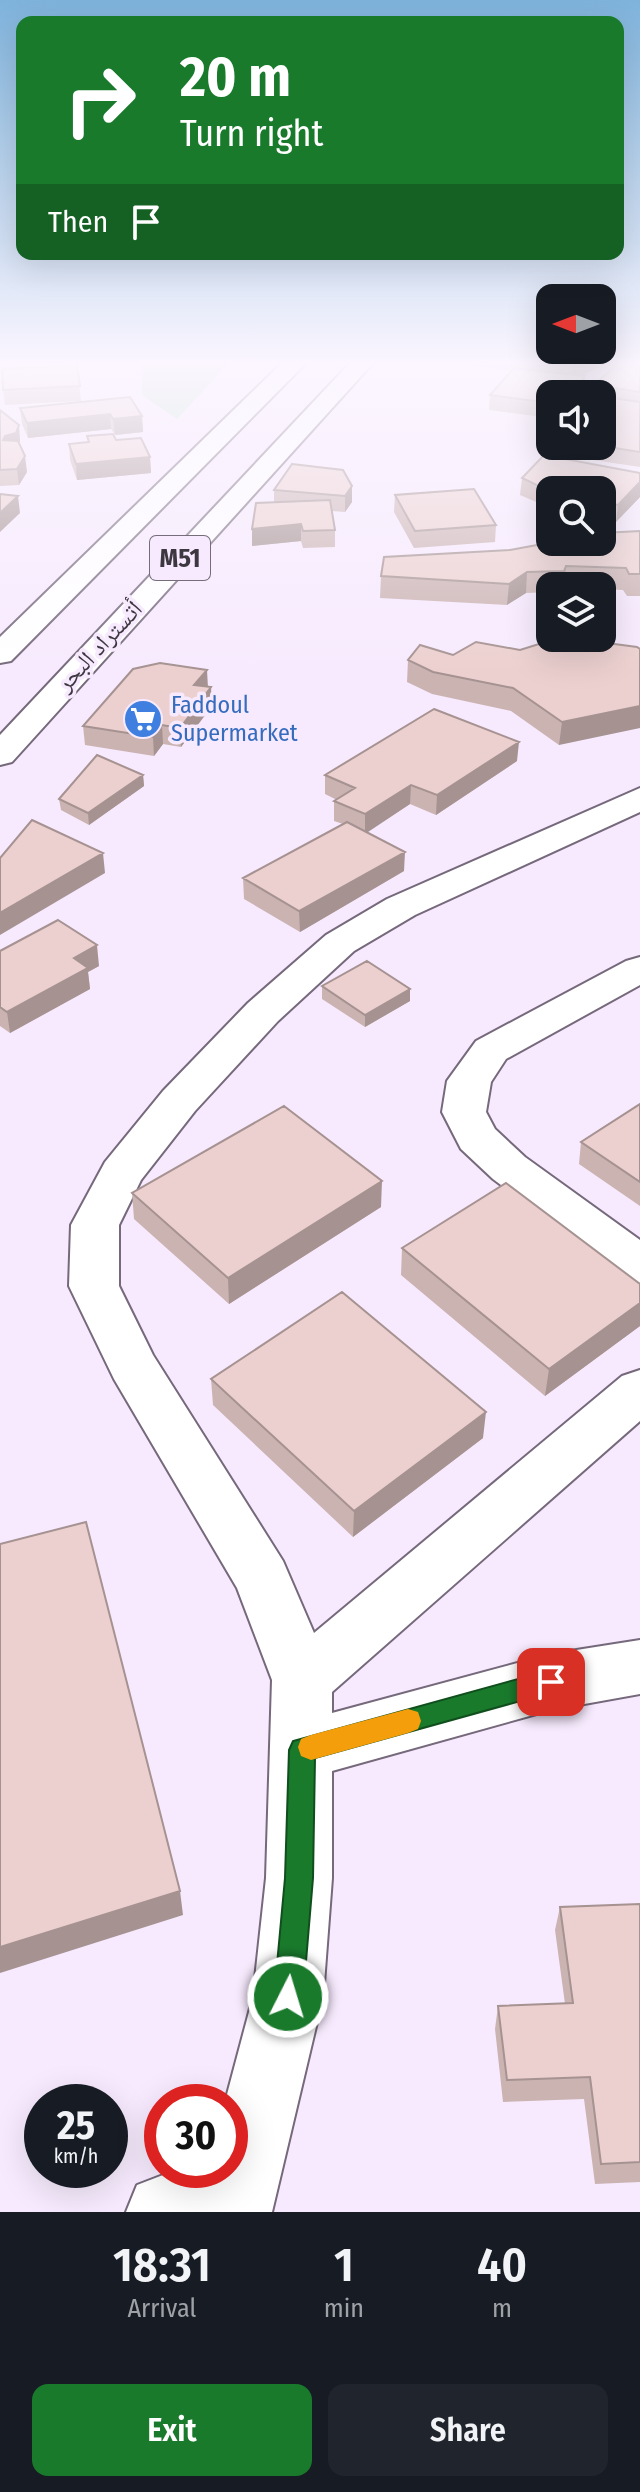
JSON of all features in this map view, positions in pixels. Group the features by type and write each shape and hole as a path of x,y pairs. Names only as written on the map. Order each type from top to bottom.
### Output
{"main road":[{"name":"M51","path":"0,654 190,466"},
{"name":"أتستراد البحر","path":"0,755 267,466"},
{"path":"164,2212 237,2200 288,1997 299,1878 302,1680 263,1579 132,1365 94,1286 95,1225 121,1173 179,1101 263,1012 340,943 401,907 640,799"},
{"path":"640,969 491,1050 469,1081 464,1112 477,1138 509,1168 640,1265"},
{"path":"302,1680 640,1390"},
{"path":"302,1750 551,1682 640,1667"}],"building":[{"path":"0,466 19,466 17,469 0,470"},
{"path":"290,466 343,470 352,486 345,496 274,490"},
{"path":"533,466 604,466 640,473 640,482 618,505 616,476 536,476 536,485 522,478"},
{"path":"474,489 496,525 415,531 395,495"},
{"path":"0,494 18,496 0,513"},
{"path":"330,500 335,530 303,531 301,524 252,529 256,503"},
{"path":"640,531 640,574 629,574 626,568 566,566 564,571 527,572 509,584 381,576 384,557 510,550 536,545 536,556 616,556 616,532"},
{"path":"476,642 520,650 536,645 536,652 616,652 616,644 637,647 640,649 640,706 562,722 513,688 433,672 408,660 420,645 453,655"},
{"path":"160,663 207,670 194,685 211,687 180,728 162,725 153,737 83,726 133,669"},
{"path":"434,709 519,742 437,795 411,785 365,814 334,801 355,788 325,775"},
{"path":"97,755 143,775 88,813 59,799"},
{"path":"32,820 103,853 0,913 0,858"},
{"path":"347,822 405,852 299,911 243,878"},
{"path":"58,920 97,945 74,958 88,968 7,1012 0,1007 0,951"},
{"path":"367,961 410,989 365,1015 322,986"},
{"path":"640,1104 640,1182 581,1142"},
{"path":"284,1106 382,1181 228,1278 132,1193"},
{"path":"506,1183 640,1284 640,1303 549,1369 402,1248"},
{"path":"342,1292 486,1412 354,1511 211,1379"},
{"path":"86,1522 180,1891 0,1947 0,1544"},
{"path":"640,1904 640,2162 601,2164 590,2077 507,2080 498,2006 573,2003 560,1907"}],"slow traffic":[{"path":"311,1747 408,1721"}],"place":[{"name":"Faddoul Supermarket","path":"143,719"}],"route":[{"path":"288,1997 299,1878 302,1750 551,1682"}]}
